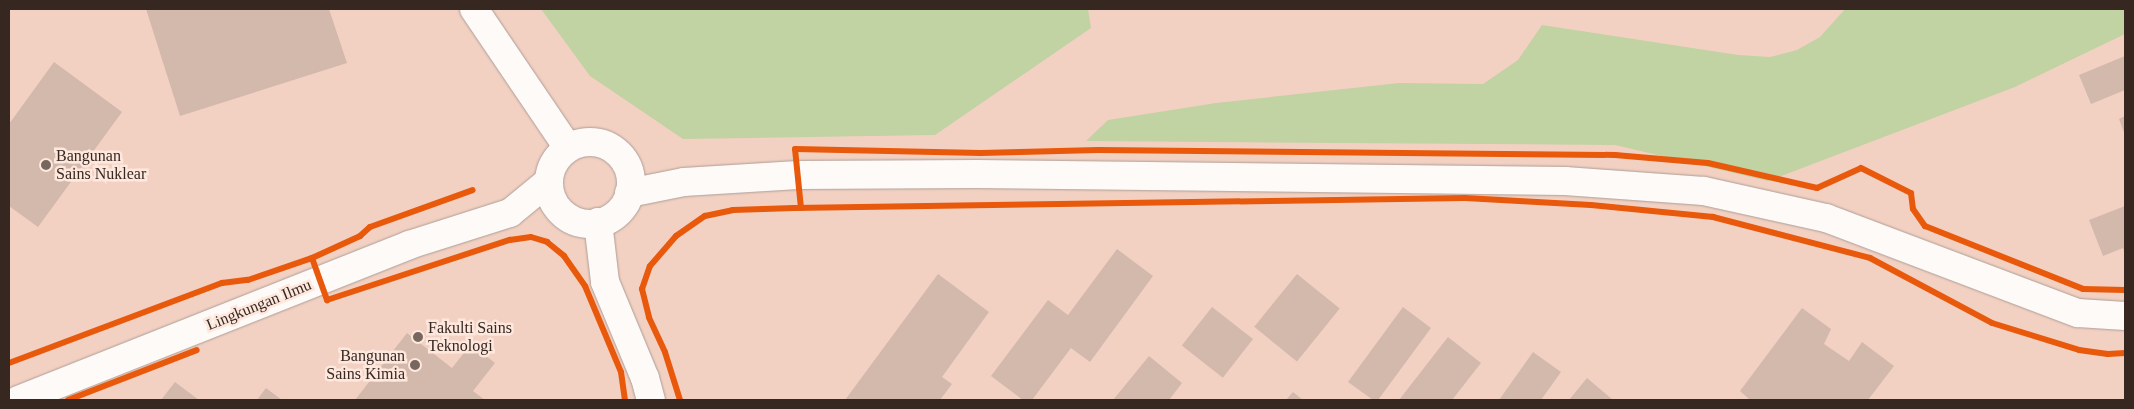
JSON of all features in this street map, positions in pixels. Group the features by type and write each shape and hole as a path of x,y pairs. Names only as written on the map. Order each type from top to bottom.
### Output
{"street":[{"path":"474,9 568,148"},
{"path":"595,142 608,146 620,154 628,166 631,179 630,193 618,212 598,222 586,223 574,220 564,214 556,205 549,181 552,169 558,158 568,148 581,143 595,142"},
{"path":"630,193 684,182 798,175 967,174 1565,181 1704,192 1826,218 2078,312 2125,316"},
{"name":"Lingkungan Ilmu","path":"18,400 409,246 510,213 549,181"},
{"path":"598,222 605,282 646,378 651,400"}],"shaded area":[{"path":"9,9 2125,9 2125,400 9,400"}],"green space":[{"path":"541,9 1088,9 1091,28 935,135 683,139 590,76"},
{"path":"1845,9 2125,9 2125,34 2015,87 1768,181 1615,145 1086,141 1108,120 1216,103 1399,83 1483,84 1518,60 1542,25 1738,55 1770,57 1797,50 1820,37"}],"building":[{"path":"146,9 329,9 347,63 180,116"},
{"path":"2125,56 2125,90 2091,104 2079,75"},
{"name":"Bangunan Sains Nuklear","path":"54,62 122,112 38,227 9,206 9,124"},
{"path":"2125,116 2125,135 2119,119"},
{"path":"2125,206 2125,254 2123,248 2103,256 2089,220"},
{"path":"1117,249 1153,276 1090,362 1071,348 1032,400 1023,400 991,376 1048,300 1068,315"},
{"path":"938,274 989,312 942,377 952,384 940,400 845,400"},
{"path":"1297,274 1340,309 1297,361 1254,327"},
{"path":"1212,307 1253,339 1223,378 1182,346"},
{"path":"1403,307 1431,328 1378,400 1373,400 1348,382"},
{"path":"1802,308 1831,329 1824,344 1849,361 1862,342 1894,366 1868,400 1750,400 1740,391"},
{"name":"Bangunan Sains Kimia","path":"407,333 452,368 471,344 495,363 473,391 485,400 355,400"},
{"path":"1448,337 1481,363 1452,400 1399,400"},
{"path":"1533,352 1561,372 1541,400 1499,400"},
{"path":"1149,356 1182,383 1169,400 1113,400"},
{"path":"1587,378 1613,400 1569,400"},
{"path":"175,382 199,400 161,400"},
{"name":"Bangunan Sains Kimia","path":"266,388 282,400 257,400"},
{"path":"1293,392 1303,400 1286,400"}],"cycle path":[{"path":"801,208 795,149 981,153 1098,150 1615,155 1708,163 1817,188 1861,168 1911,193 1913,209 1925,226 2083,289 2125,290"},
{"path":"9,363 222,283 248,280 312,258 360,236 370,227 473,190"},
{"path":"680,400 665,352 649,317 642,289 650,266 676,236 705,216 733,210 794,208 1465,198 1591,205 1713,217 1870,258 1992,323 2079,350 2108,354 2125,353"},
{"path":"312,258 327,300 510,240 531,237 547,242 564,256 585,286 621,372 625,400"},
{"path":"68,400 197,350"}],"place":[{"name":"Bangunan Sains Nuklear","path":"46,165"},
{"name":"Fakulti Sains Teknologi","path":"418,337"},
{"name":"Bangunan Sains Kimia","path":"415,365"}]}
